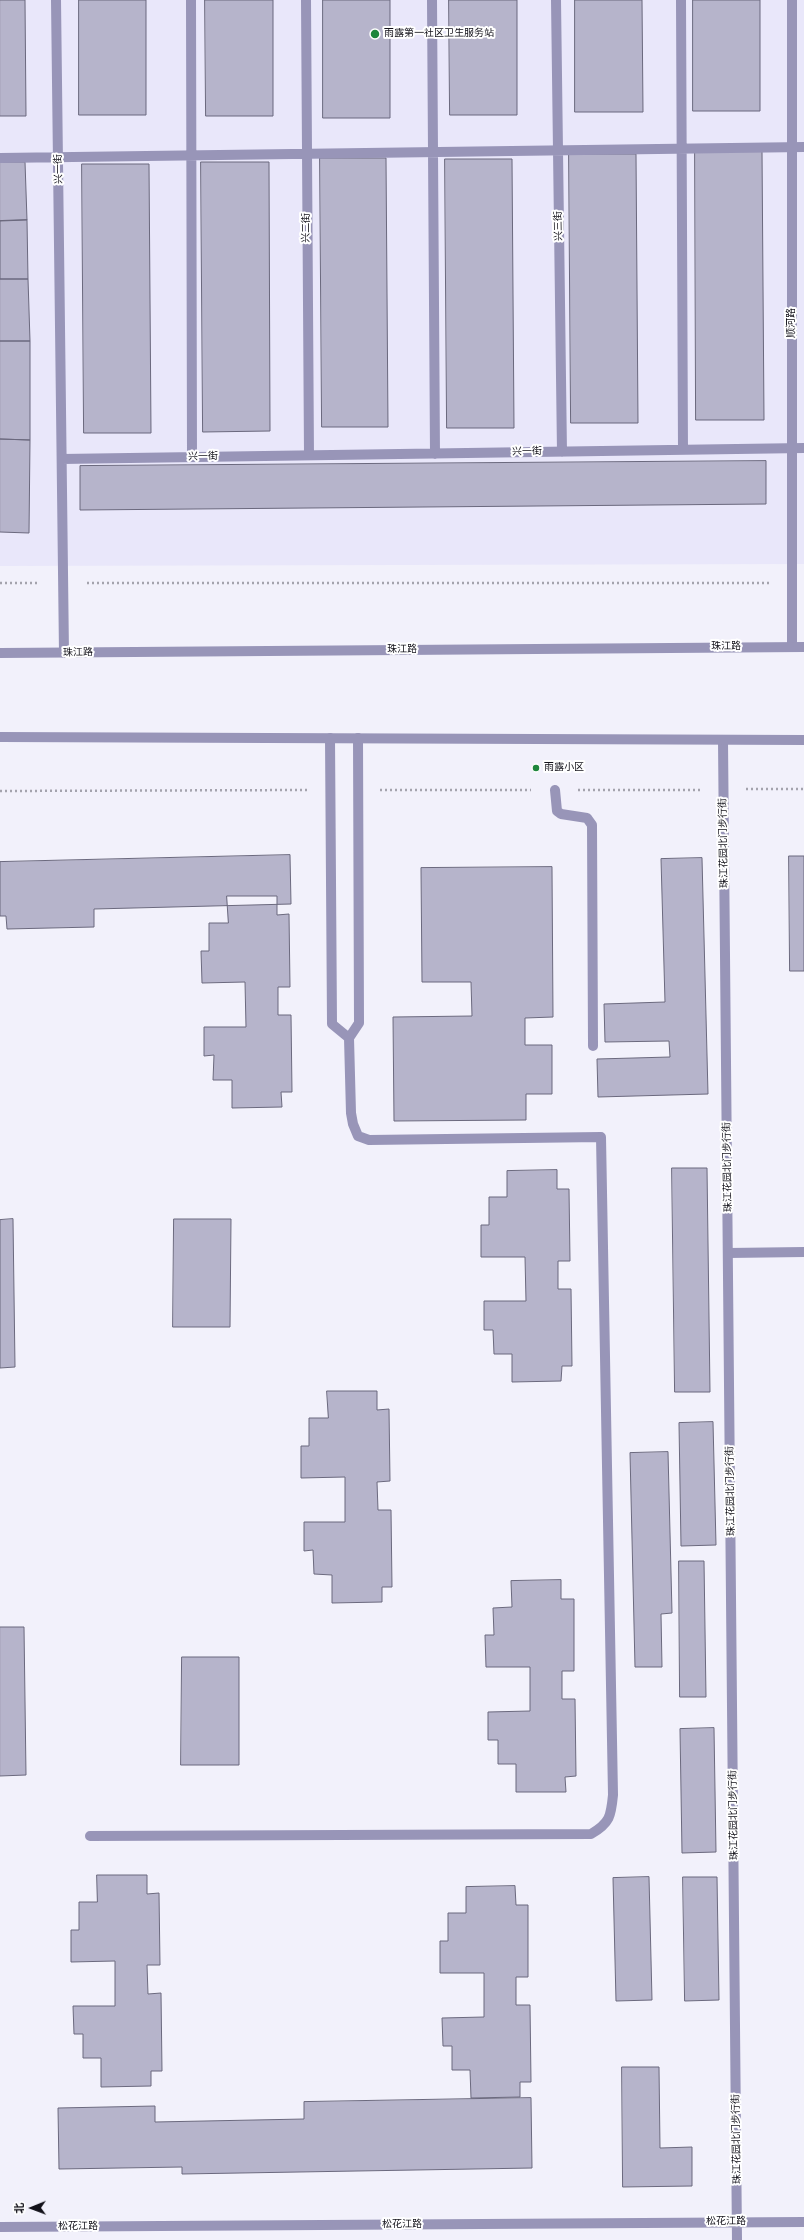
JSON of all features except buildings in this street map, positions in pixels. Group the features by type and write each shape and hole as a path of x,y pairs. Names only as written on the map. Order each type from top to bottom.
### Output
{"street":[{"name":"兴一街","path":"56,0 62,459 804,448"},
{"path":"191,0 192,457"},
{"name":"兴二街","path":"306,0 309,455"},
{"path":"432,0 435,454"},
{"name":"兴三街","path":"556,0 562,452"},
{"path":"681,0 683,450"},
{"name":"顺河路","path":"792,0 792,647"},
{"path":"0,158 804,147"},
{"path":"62,459 64,653"},
{"name":"珠江路","path":"0,653 804,647"},
{"path":"0,737 724,741 804,740"},
{"path":"330,738 332,1024 349,1038"},
{"path":"90,1836 591,1834 604,1827 611,1813 613,1795 601,1137 369,1140 358,1136 353,1124 351,1113 349,1038 359,1023 358,738"},
{"name":"珠江花园北门步行街","path":"724,741 737,2240"},
{"path":"555,790 556,811 561,814 587,818 592,825 593,1046"},
{"path":"728,1253 804,1252"},
{"name":"松花江路","path":"0,2227 804,2222"}],"path":[{"path":"0,583 792,583"},
{"path":"358,790 804,789"},
{"path":"0,791 330,790"}],"shaded area":[{"path":"0,0 804,0 804,564 0,566"}],"place":[{"name":"雨露第一社区卫生服务站","path":"375,34"},
{"name":"雨露小区","path":"536,768"}]}
